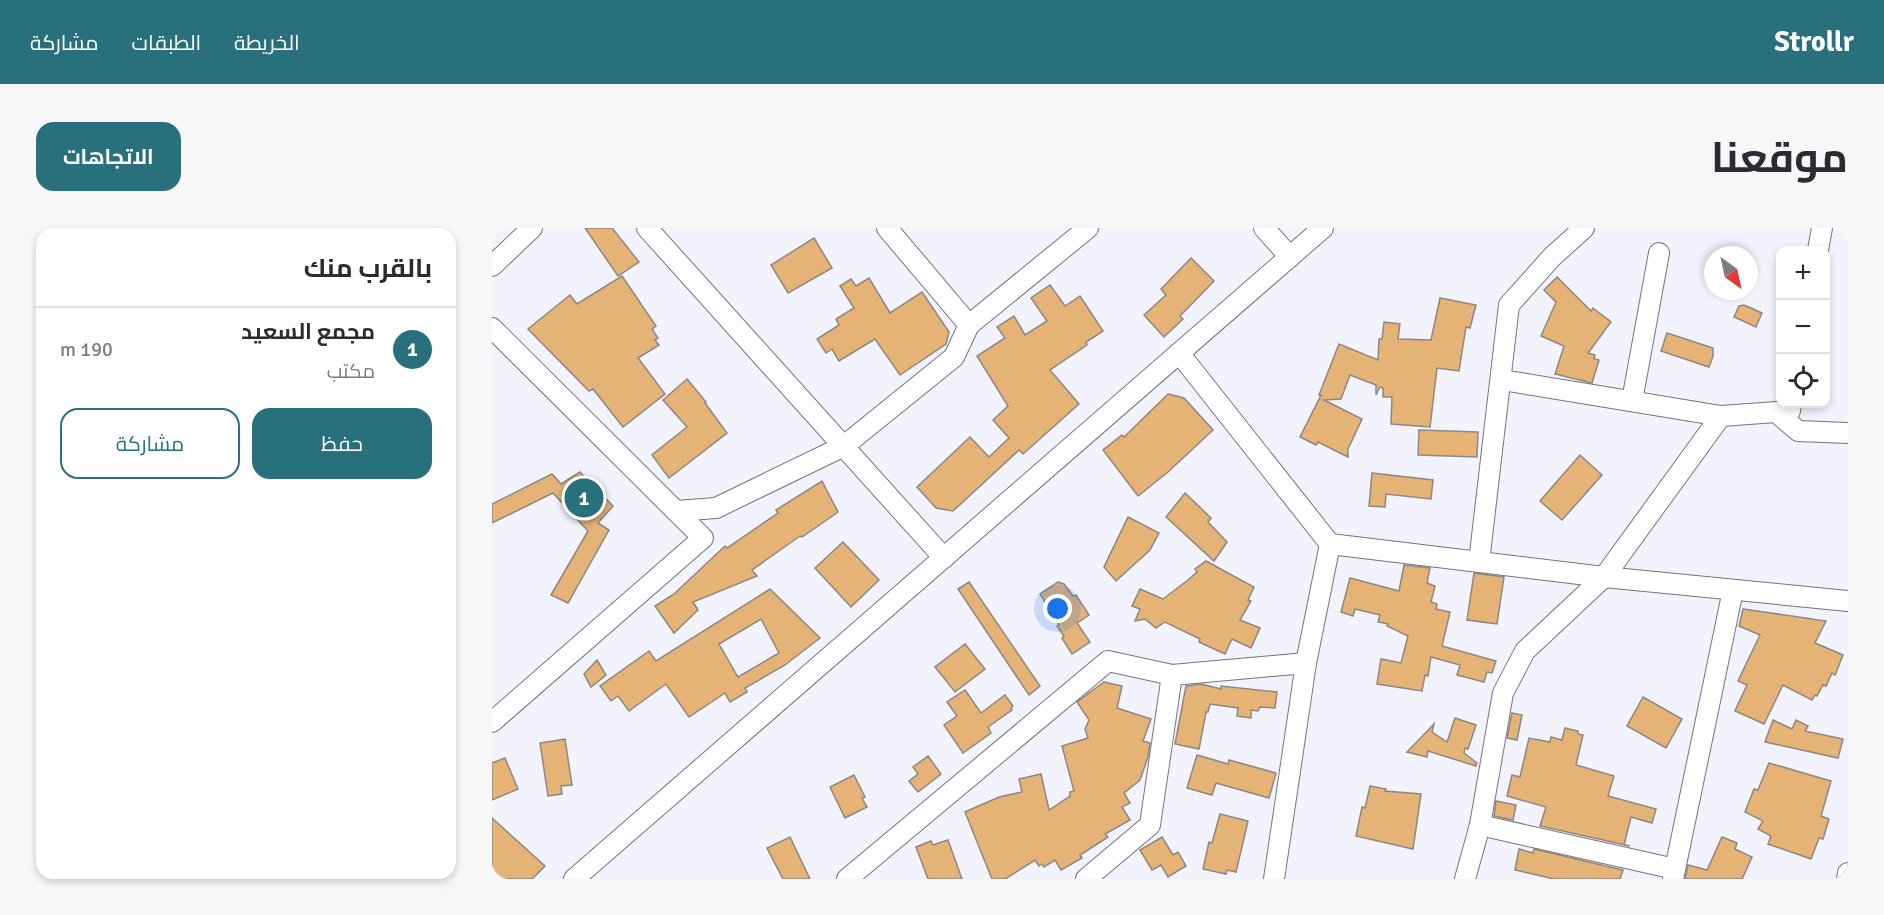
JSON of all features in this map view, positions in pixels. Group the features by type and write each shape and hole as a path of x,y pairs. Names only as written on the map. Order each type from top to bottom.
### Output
{"street":[{"path":"492,266 532,228"},
{"path":"647,228 944,558"},
{"path":"887,228 969,325"},
{"path":"676,511 716,508 844,446 954,357 969,325 1088,228"},
{"path":"1264,228 1290,256"},
{"path":"574,879 1323,228"},
{"path":"1479,562 1509,305 1552,257 1584,228"},
{"path":"1819,246 1822,228"},
{"path":"1632,401 1659,253"},
{"path":"492,328 703,538 492,722"},
{"path":"1179,353 1330,544 1604,577 1848,601"},
{"path":"1502,380 1721,416 1777,408"},
{"path":"1785,408 1798,431 1848,433"},
{"path":"1465,879 1480,825 1503,693 1525,651 1604,577 1721,416"},
{"path":"1274,879 1306,663 1330,544"},
{"path":"1480,825 1674,874 1733,590"},
{"path":"847,879 1107,661 1172,675 1306,663"},
{"path":"1086,879 1150,825 1172,675"},
{"path":"1847,879 1848,873"}],"building":[{"path":"585,228 612,228 639,262 618,276"},
{"path":"814,238 832,268 788,293 771,265"},
{"path":"1191,258 1214,281 1180,316 1183,319 1164,337 1144,315 1166,295 1161,289"},
{"path":"622,276 656,326 652,329 658,338 655,340 659,345 638,358 665,394 623,427 593,389 589,391 528,329 570,295 577,304"},
{"path":"1557,277 1591,311 1593,308 1611,322 1588,353 1595,355 1594,359 1599,360 1592,383 1555,374 1564,346 1541,336 1556,302 1544,290"},
{"path":"869,278 890,313 922,292 949,332 946,344 900,375 875,339 839,361 832,349 826,353 817,339 839,325 836,319 854,308 840,286 851,279 856,286"},
{"path":"1050,285 1065,306 1080,296 1103,331 1050,370 1079,404 1023,454 1019,450 953,511 936,508 917,487 970,437 989,457 1009,438 993,420 1008,406 977,356 1005,338 997,327 1014,316 1025,335 1047,321 1031,298"},
{"path":"1440,298 1476,305 1470,328 1466,327 1459,371 1437,368 1430,427 1391,424 1392,397 1383,397 1383,388 1380,387 1376,395 1376,385 1350,375 1341,399 1324,400 1362,419 1348,449 1348,457 1318,442 1316,445 1300,437 1321,395 1319,395 1339,344 1378,360 1379,339 1382,339 1384,322 1400,324 1398,339 1431,340"},
{"path":"1744,305 1762,313 1756,327 1734,317 1739,306"},
{"path":"1667,333 1713,348 1709,367 1661,351"},
{"path":"687,379 727,433 669,478 652,455 687,427 663,400"},
{"path":"1168,394 1184,398 1213,430 1168,472 1138,496 1103,450 1122,435 1124,437"},
{"path":"1419,430 1478,432 1477,457 1418,455"},
{"path":"1580,455 1602,475 1562,520 1540,501"},
{"path":"580,472 613,506 598,523 609,530 568,603 551,595 588,531 553,493 492,523 492,504 552,474 561,484"},
{"path":"1372,473 1433,480 1431,499 1386,494 1385,507 1369,506"},
{"path":"822,481 838,512 752,570 757,576 693,602 698,610 674,633 655,606 674,594 725,546 727,548 778,513 776,510"},
{"path":"1185,493 1211,518 1208,522 1227,542 1214,561 1166,517"},
{"path":"1128,517 1159,533 1150,550 1116,581 1104,567"},
{"path":"843,542 879,580 851,607 815,568"},
{"path":"1206,561 1254,587 1248,600 1251,601 1240,620 1260,628 1251,648 1232,639 1225,654 1165,622 1156,628 1145,619 1135,621 1140,609 1132,606 1140,589 1163,599 1188,580 1197,572 1195,569"},
{"path":"1404,565 1430,568 1427,583 1435,586 1431,602 1437,604 1436,609 1450,612 1442,646 1496,661 1492,673 1487,672 1484,682 1457,675 1460,665 1431,657 1428,676 1425,675 1422,691 1377,684 1381,659 1401,663 1408,636 1387,626 1388,624 1378,622 1380,615 1355,609 1353,616 1341,612 1350,578 1399,591"},
{"path":"1474,573 1504,577 1497,624 1467,620"},
{"path":"969,582 1040,686 1029,695 958,589"},
{"path":"1058,582 1064,584 1073,596 1076,595 1089,615 1077,623 1090,642 1072,654 1062,638 1064,636 1057,626 1059,625 1040,594"},
{"path":"770,589 820,638 785,665 745,688 747,692 730,702 725,693 689,717 666,684 629,711 618,696 611,701 600,686 649,651 656,661","holes":["761,619 779,653 738,677 719,644"]},
{"path":"1743,609 1826,621 1815,643 1843,655 1835,675 1832,673 1826,686 1823,685 1812,700 1783,685 1764,724 1735,711 1747,685 1738,681 1760,635 1739,626"},
{"path":"965,644 985,669 955,692 935,667"},
{"path":"597,660 606,675 591,687 584,674"},
{"path":"1104,682 1122,686 1117,708 1151,719 1143,741 1150,743 1140,780 1124,793 1130,803 1122,807 1130,820 1105,834 1108,837 1080,855 1082,858 1061,870 1055,860 1044,867 1042,864 1039,866 1035,860 1005,879 992,879 965,812 999,797 1022,792 1019,779 1041,774 1049,810 1070,796 1070,792 1074,791 1062,746 1088,738 1085,729 1089,720 1077,702"},
{"path":"1201,684 1221,689 1221,686 1277,692 1275,708 1260,707 1258,711 1251,710 1251,718 1237,716 1238,708 1210,704 1206,712 1199,749 1175,744 1186,686"},
{"path":"965,690 981,713 1005,695 1013,706 1012,710 988,727 991,733 963,753 944,725 957,716 947,702"},
{"path":"1643,697 1682,719 1666,748 1627,726"},
{"path":"1512,713 1522,715 1517,740 1507,738"},
{"path":"1455,718 1476,725 1468,749 1465,748 1464,753 1477,763 1476,766 1428,751 1427,757 1407,752 1434,724 1432,732 1447,742"},
{"path":"1773,720 1792,729 1796,720 1808,726 1805,731 1843,739 1838,758 1765,742"},
{"path":"1565,728 1578,731 1578,734 1583,735 1576,765 1614,776 1608,796 1656,809 1652,823 1631,817 1624,845 1540,826 1546,807 1507,796 1512,775 1520,777 1529,738 1550,742 1551,737 1562,740"},
{"path":"565,739 572,785 561,786 562,794 548,796 540,743"},
{"path":"1197,755 1228,764 1229,760 1276,773 1269,798 1216,783 1212,795 1187,788"},
{"path":"928,756 941,774 918,792 909,781 918,774 913,767"},
{"path":"505,758 518,789 492,800 492,763"},
{"path":"1769,763 1831,781 1821,816 1829,819 1823,839 1819,838 1811,859 1768,844 1771,836 1758,829 1763,821 1745,812 1754,789 1758,790"},
{"path":"854,775 865,797 862,798 867,807 845,818 830,787"},
{"path":"1370,786 1386,789 1385,791 1421,794 1413,849 1356,836 1362,807 1365,808"},
{"path":"1496,801 1516,805 1513,820 1494,816"},
{"path":"1220,814 1248,821 1236,872 1227,870 1226,874 1203,869 1209,842 1212,843"},
{"path":"492,818 545,866 532,879 492,879"},
{"path":"790,837 810,879 783,879 767,848"},
{"path":"1162,837 1173,855 1178,852 1186,866 1168,877 1161,865 1152,870 1140,850"},
{"path":"1722,837 1737,843 1735,849 1752,857 1742,879 1685,879 1688,865 1707,870"},
{"path":"948,840 962,879 928,879 916,847 931,841 933,845"},
{"path":"1519,849 1533,853 1534,849 1623,870 1620,879 1554,879 1515,870"}],"place":[{"name":"مجمع السعيد","path":"584,498"}]}
